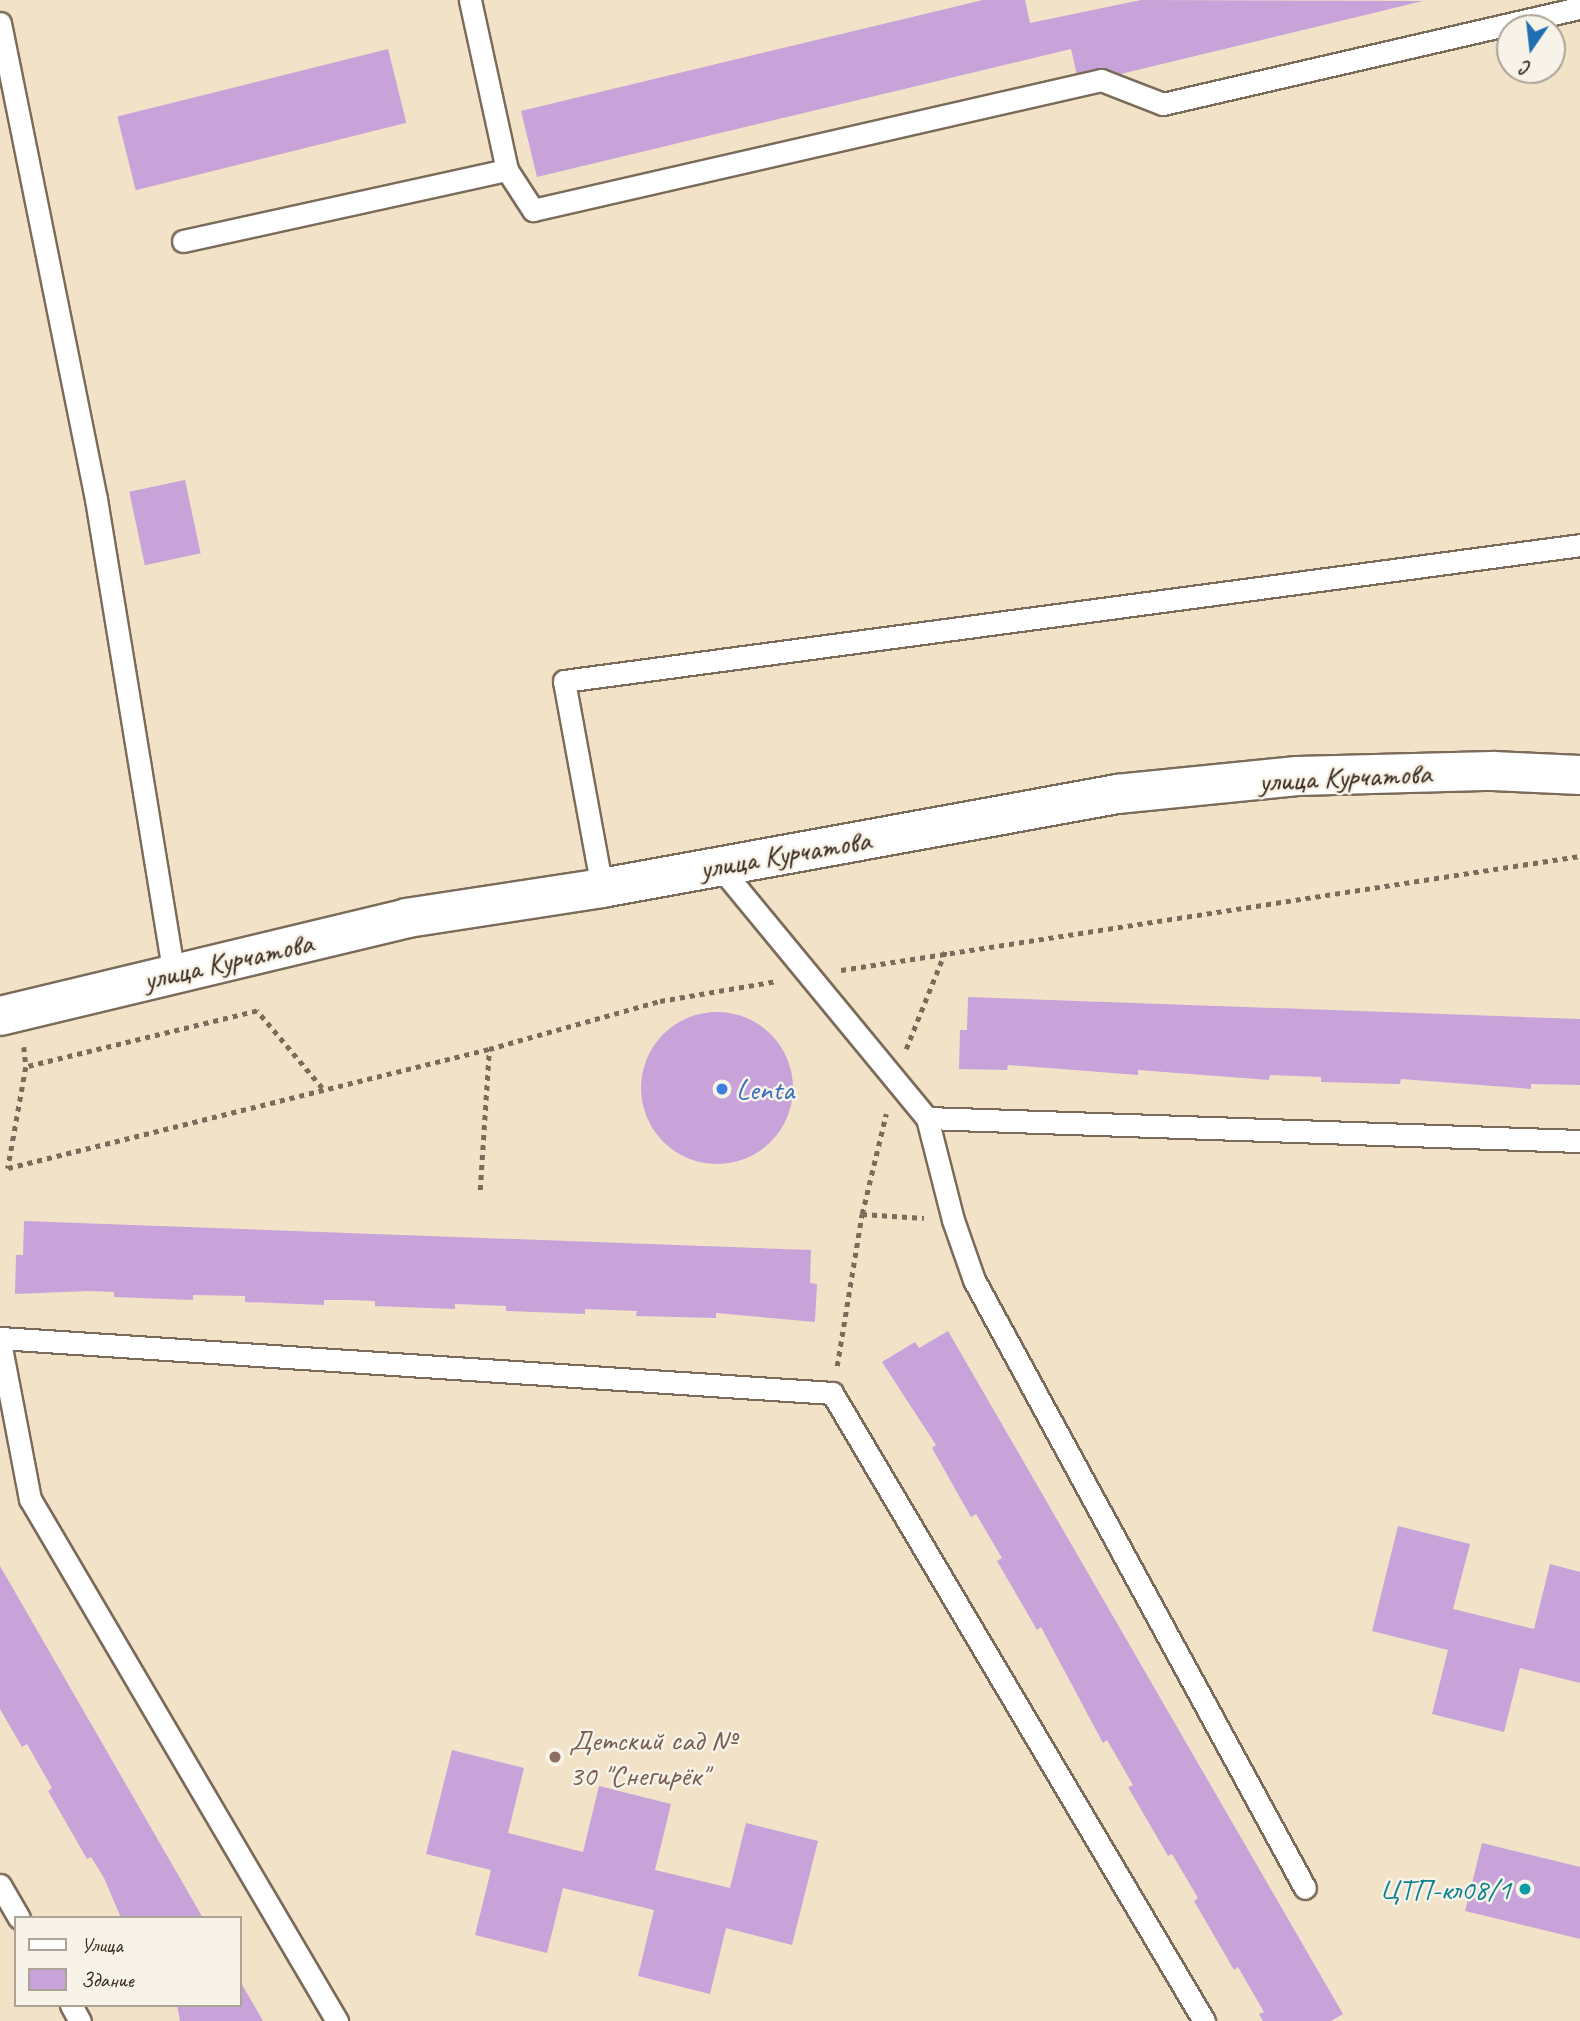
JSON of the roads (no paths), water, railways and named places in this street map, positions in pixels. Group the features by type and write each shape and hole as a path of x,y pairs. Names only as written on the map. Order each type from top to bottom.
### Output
{"main road":[{"name":"улица Курчатова","path":"0,1016 407,918 602,888 1117,793 1297,776 1493,771 1580,775"}],"lane":[{"path":"470,0 507,170 533,210 1101,80 1163,104 1580,8"},
{"path":"0,23 96,499 174,974"},
{"path":"183,241 507,170"},
{"path":"602,888 564,681 1580,545"},
{"path":"719,866 927,1118 953,1220 974,1279 1305,1888"},
{"path":"927,1118 1580,1141"},
{"path":"337,2021 30,1499 0,1340 832,1394 1204,2021"},
{"path":"0,1885 18,1916"}],"place":[{"name":"Lenta","path":"722,1089"},
{"name":"Детский сад № 30 \"Снегирёк\"","path":"555,1757"},
{"name":"ЦТП-кл08/1","path":"1525,1889"}]}
